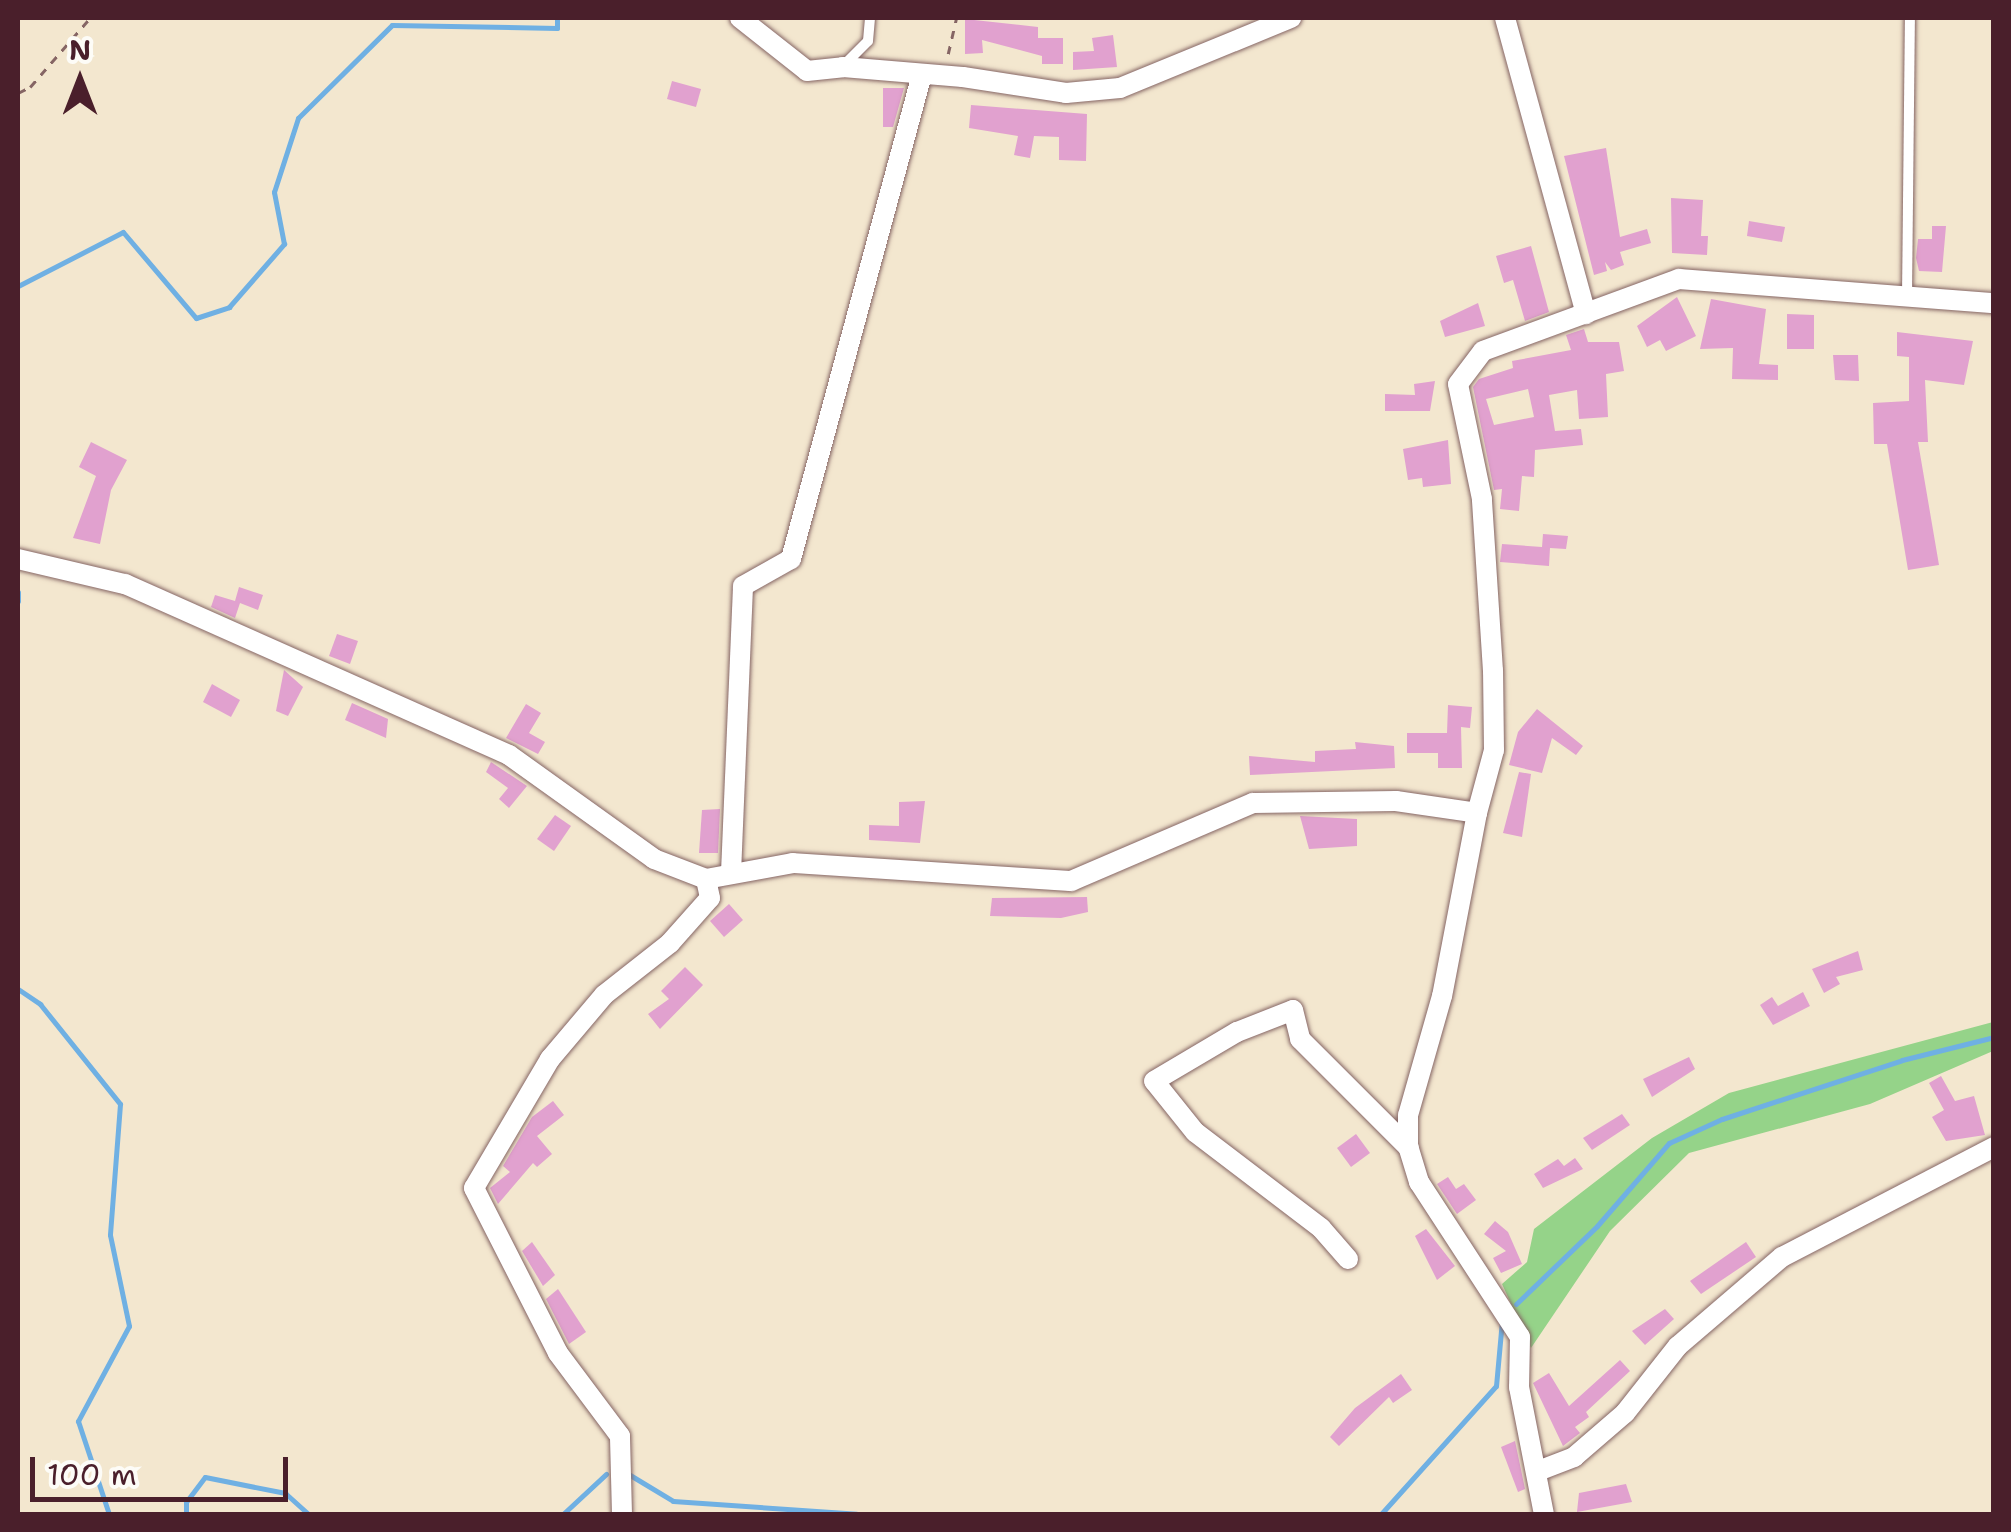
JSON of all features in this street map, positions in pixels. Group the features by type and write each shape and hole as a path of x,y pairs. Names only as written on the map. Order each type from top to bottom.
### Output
{"street":[{"path":"740,18 807,71 842,67 933,74 1066,93 1120,88 1291,18"},
{"path":"1505,18 1586,314"},
{"path":"731,873 743,586 791,559 933,74"},
{"path":"1544,1514 1519,1386 1520,1337 1419,1182 1409,1148 1408,1115 1442,996 1477,814 1494,750 1482,499 1458,384 1483,350 1679,279 1994,303"},
{"path":"18,559 125,584 509,755 654,858 706,878 793,864 1071,881 1253,803 1396,801 1477,814"},
{"path":"622,1514 620,1436 558,1354 474,1188 550,1059 604,995 684,928 710,898 706,878"},
{"path":"1348,1259 1321,1228 1195,1132 1154,1081 1237,1032 1293,1010 1300,1039 1409,1148"},
{"path":"1538,1470 1574,1457 1625,1413 1678,1346 1782,1257 1994,1147"}],"lane":[{"path":"842,67 868,41 870,18"},
{"path":"1907,296 1910,18"}],"path":[{"path":"18,93 30,87 90,18"},
{"path":"933,74 956,18"}],"green space":[{"path":"1993,1022 1993,1051 1870,1104 1689,1153 1610,1231 1531,1348 1502,1284 1527,1262 1534,1229 1652,1138 1729,1093"}],"building":[{"path":"965,19 1038,27 1038,38 1063,38 1063,64 1042,64 1042,56 982,40 983,53 965,54"},
{"path":"1113,35 1117,67 1073,70 1073,52 1094,51 1092,38"},
{"path":"672,81 701,89 696,107 667,99"},
{"path":"883,88 904,88 893,127 883,127"},
{"path":"971,105 1087,114 1086,161 1059,160 1059,137 1034,136 1030,158 1014,155 1018,136 969,128"},
{"path":"1606,148 1620,237 1647,229 1651,243 1620,252 1624,265 1611,270 1605,262 1607,271 1594,275 1564,156"},
{"path":"1671,198 1703,200 1701,236 1708,236 1707,255 1672,253"},
{"path":"1749,221 1785,227 1782,242 1747,236"},
{"path":"1932,226 1946,226 1942,272 1919,271 1916,258 1918,239 1932,239"},
{"path":"1531,246 1549,312 1525,321 1513,280 1504,283 1496,256"},
{"path":"1677,297 1696,336 1666,351 1660,340 1647,347 1637,326"},
{"path":"1711,299 1766,309 1759,364 1778,365 1778,380 1732,379 1733,348 1700,349"},
{"path":"1478,303 1485,326 1445,337 1440,321"},
{"path":"1787,314 1814,315 1814,349 1787,349"},
{"path":"1584,329 1588,342 1619,342 1624,371 1606,374 1608,417 1579,419 1577,390 1549,395 1555,431 1581,429 1583,445 1535,450 1534,477 1522,476 1519,511 1500,509 1502,489 1494,490 1473,387 1479,379 1513,368 1512,361 1571,350 1566,335","holes":["1528,389 1534,417 1494,425 1486,399"]},
{"path":"1897,332 1973,341 1964,385 1925,380 1928,442 1918,442 1939,565 1908,570 1887,444 1874,444 1873,403 1909,401 1909,357 1897,356"},
{"path":"1833,355 1858,355 1859,381 1835,380"},
{"path":"1435,381 1430,411 1385,411 1385,394 1415,395 1414,384"},
{"path":"1448,440 1451,484 1423,487 1422,478 1408,480 1403,449"},
{"path":"91,442 127,460 111,490 100,544 73,538 96,476 79,467"},
{"path":"1543,534 1568,536 1566,549 1550,548 1549,566 1500,562 1502,544 1542,547"},
{"path":"239,587 263,595 258,610 240,603 235,618 211,607 215,595 235,601"},
{"path":"337,634 358,641 350,664 329,656"},
{"path":"284,670 303,687 288,716 276,711"},
{"path":"212,684 240,700 231,717 203,702"},
{"path":"352,703 388,719 386,738 345,720"},
{"path":"526,704 541,713 529,733 545,742 538,754 506,738"},
{"path":"1448,705 1472,707 1470,728 1461,727 1462,768 1438,768 1438,753 1407,753 1407,733 1447,733"},
{"path":"1537,709 1583,746 1576,755 1552,738 1542,773 1509,765 1518,732"},
{"path":"1355,742 1394,746 1395,768 1250,775 1249,756 1315,762 1315,751 1356,749"},
{"path":"491,762 527,786 509,808 499,799 508,788 486,772"},
{"path":"1519,772 1531,774 1522,837 1503,833"},
{"path":"925,801 920,843 869,840 869,825 899,826 899,802"},
{"path":"720,809 718,853 699,853 702,810"},
{"path":"555,815 571,826 554,851 537,839"},
{"path":"1300,816 1357,819 1357,846 1309,849"},
{"path":"1087,897 1088,912 1061,918 990,916 992,898"},
{"path":"729,904 743,920 724,937 710,921"},
{"path":"1858,951 1863,970 1836,977 1840,984 1824,993 1812,969"},
{"path":"685,967 703,985 660,1029 648,1014 669,999 661,991"},
{"path":"1803,992 1810,1006 1773,1025 1760,1005 1772,997 1778,1006"},
{"path":"1689,1057 1695,1069 1652,1097 1643,1079"},
{"path":"1941,1076 1955,1101 1974,1096 1985,1135 1946,1141 1932,1117 1944,1110 1929,1083"},
{"path":"553,1101 564,1115 537,1136 552,1154 537,1167 533,1163 498,1204 490,1188 510,1172 503,1166 532,1117"},
{"path":"1622,1114 1630,1125 1592,1150 1583,1138"},
{"path":"1356,1134 1370,1153 1351,1167 1337,1148"},
{"path":"1575,1158 1583,1169 1543,1188 1534,1174 1558,1159 1564,1166"},
{"path":"1448,1177 1456,1189 1464,1184 1476,1200 1457,1214 1437,1184"},
{"path":"1495,1221 1508,1232 1522,1264 1501,1273 1493,1258 1506,1251 1484,1234"},
{"path":"1426,1229 1455,1266 1437,1280 1415,1236"},
{"path":"532,1242 555,1275 543,1286 522,1251"},
{"path":"1746,1242 1756,1257 1701,1294 1690,1281"},
{"path":"558,1289 586,1332 569,1344 546,1299"},
{"path":"1665,1309 1674,1319 1645,1345 1632,1331"},
{"path":"1620,1360 1630,1371 1586,1412 1589,1417 1575,1427 1580,1433 1563,1446 1533,1383 1549,1373 1569,1406"},
{"path":"1401,1374 1412,1390 1393,1403 1389,1397 1339,1446 1330,1437 1355,1408"},
{"path":"1515,1441 1525,1489 1518,1492 1501,1447"},
{"path":"1626,1484 1632,1502 1577,1512 1579,1493"}],"waterway":[{"path":"18,286 123,232 196,318 229,307 284,244 274,192 298,118 392,25 557,28 557,18"},
{"path":"18,592 18,601"},
{"path":"18,989 40,1004 120,1104 110,1235 129,1326 78,1421 109,1514"},
{"path":"1516,1304 1597,1226 1669,1143 1722,1119 1902,1060 1994,1037"},
{"path":"1381,1514 1496,1386 1502,1320"},
{"path":"625,1472 673,1501 857,1514"},
{"path":"563,1514 606,1474"},
{"path":"186,1514 186,1502 205,1477 285,1493 308,1514"}]}
